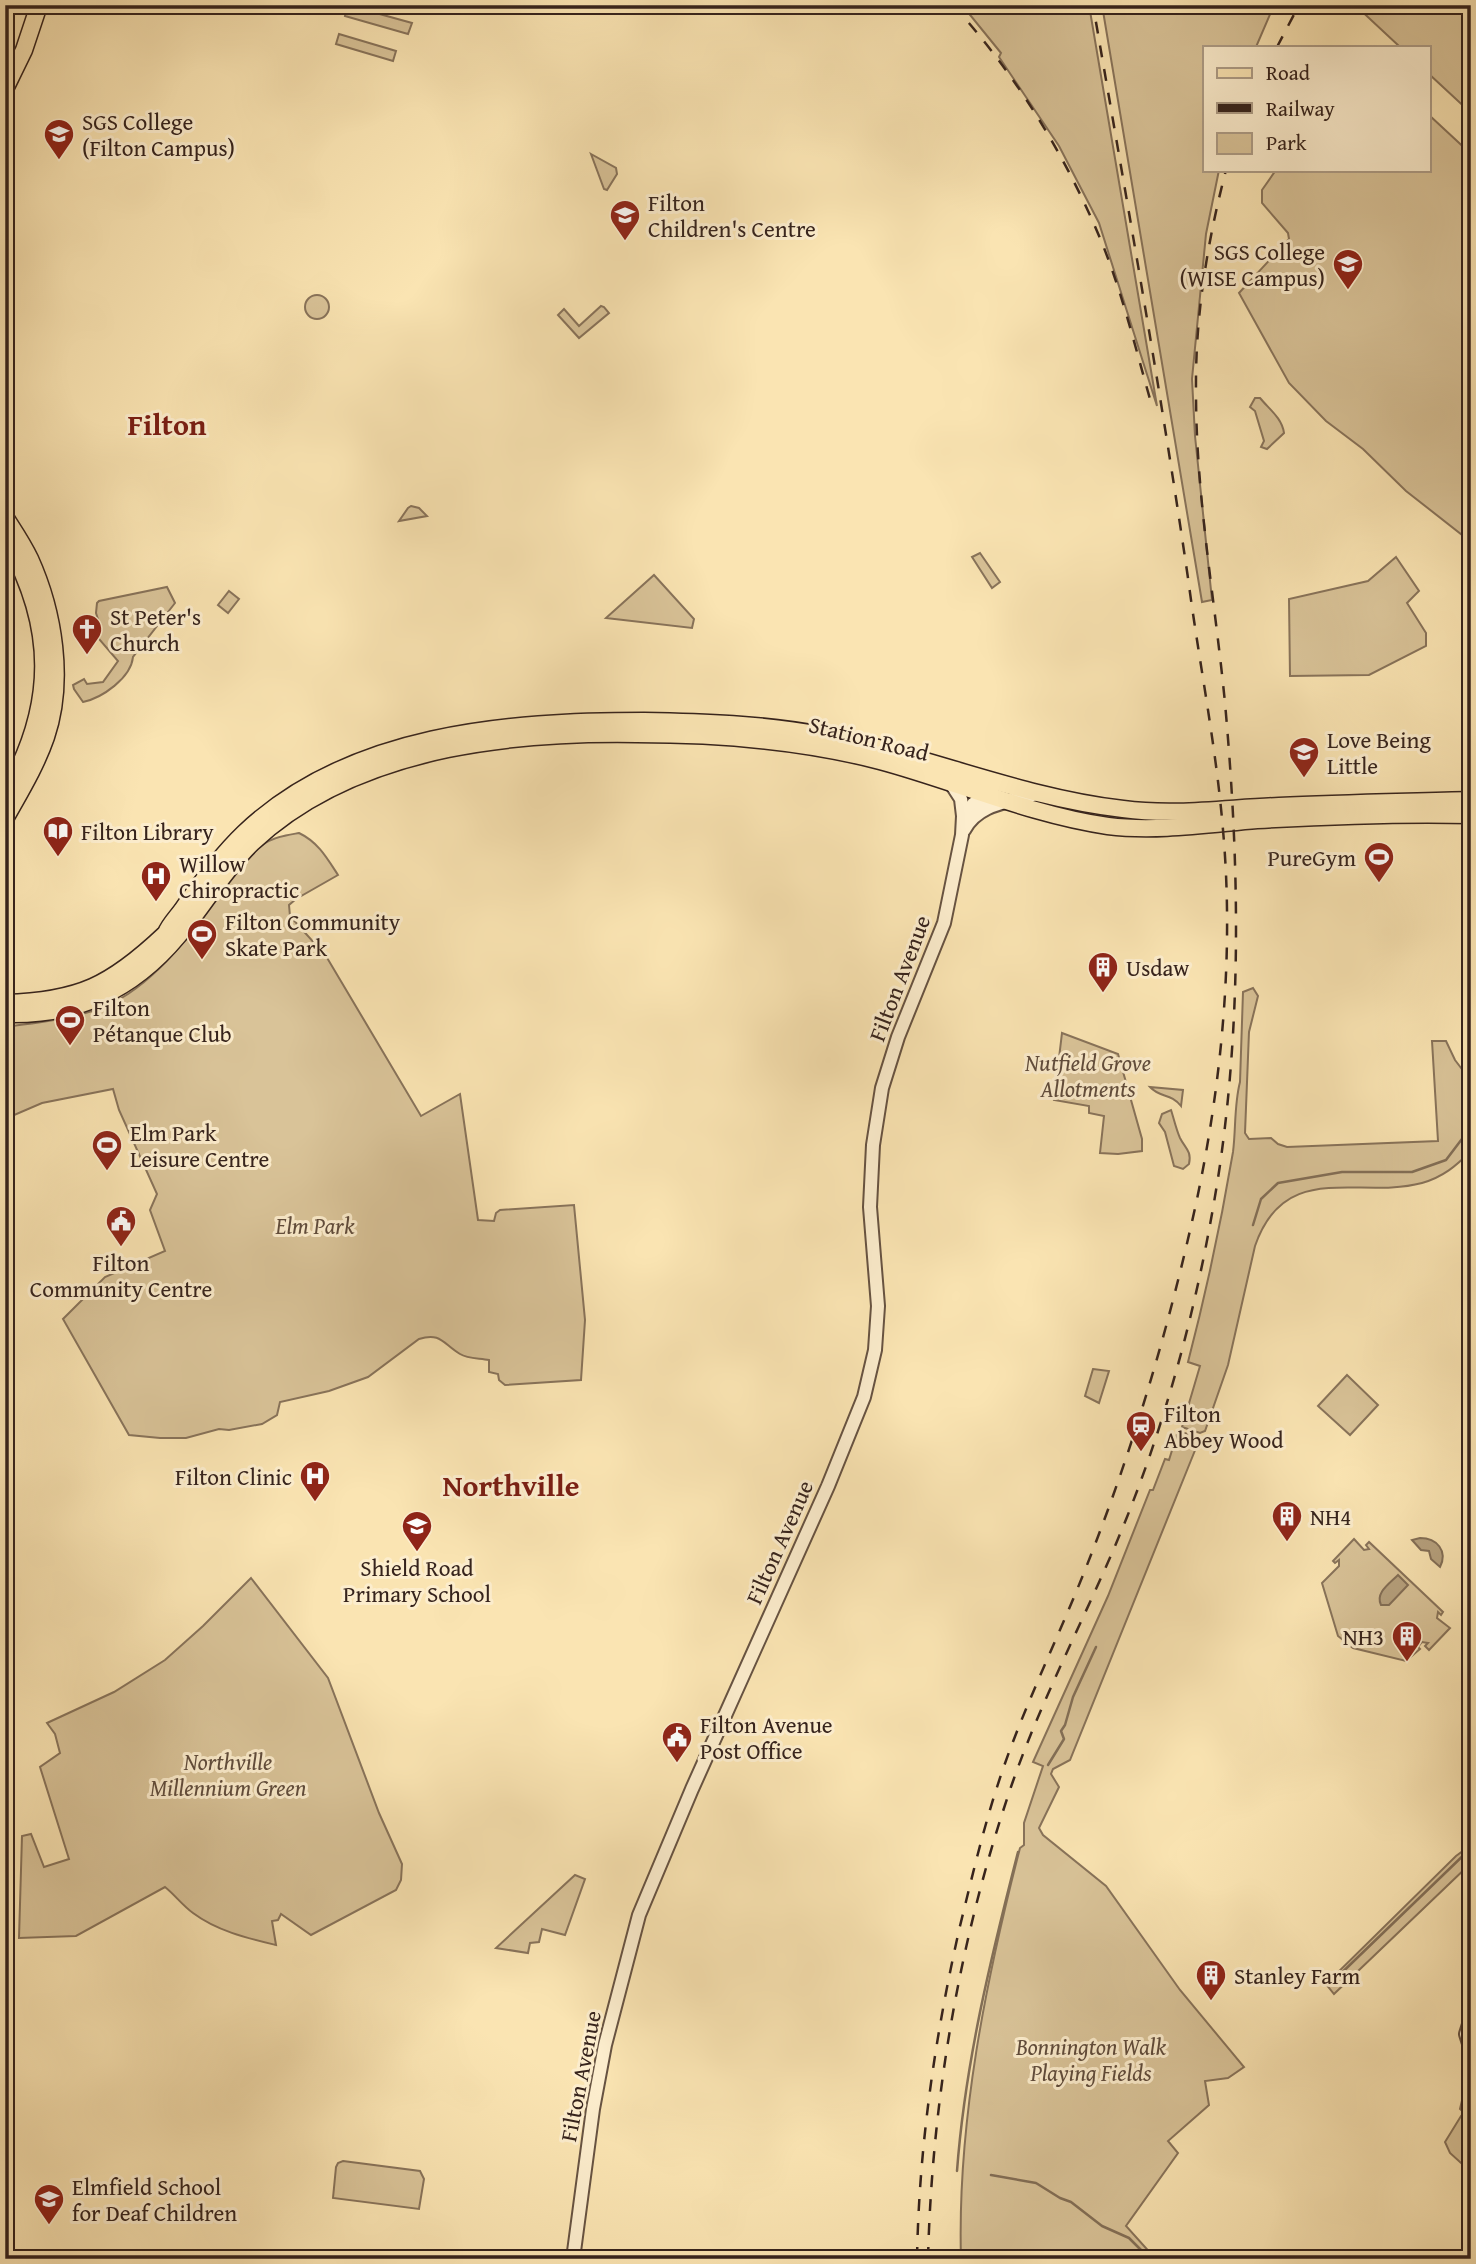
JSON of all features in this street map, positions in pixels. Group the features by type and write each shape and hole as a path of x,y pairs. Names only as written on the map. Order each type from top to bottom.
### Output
{"main road":[{"path":"5,67 28,5"},
{"path":"5,89 24,50 39,5"},
{"path":"5,517 30,557 40,585 53,639 55,678 45,739 5,819"},
{"path":"5,538 21,568 32,598 40,631 44,667 41,699 33,735 5,793"},
{"name":"Station Road","path":"5,1003 38,1002 99,986 132,964 164,935 207,873 226,851 268,812 305,786 373,756 446,737 517,726 599,721 746,725 810,733 878,748 1101,825 1134,828 1312,818 1471,815"},
{"name":"Station Road","path":"5,1014 48,1012 102,997 131,981 178,937 236,859 269,828 318,794 386,765 459,747 503,740 567,734 708,735 763,739 848,753 989,794 1036,794 1157,812 1471,800"},
{"path":"162,954 164,935"}],"street":[{"name":"Filton Avenue","path":"573,2259 593,2109 605,2045 639,1915 688,1798 828,1486 864,1397 875,1350 878,1306 870,1207 873,1145 882,1088 898,1037 944,923 963,816 961,799 950,782"},
{"path":"963,816 974,803 989,794"},
{"path":"962,833 980,811 1013,794"},
{"path":"1471,2018 1466,2034 1471,2050"}],"green space":[{"path":"347,5 412,23 408,34 345,16"},
{"path":"962,5 1089,5 1157,406 1099,223 1059,146 999,57 1001,53"},
{"path":"1102,5 1274,5 1256,46 1203,46 1203,172 1219,172 1206,234 1192,379 1195,436 1212,600 1202,602"},
{"path":"1355,5 1471,5 1471,113 1430,75 1430,46 1399,46"},
{"path":"339,34 396,51 393,61 336,44"},
{"name":"SGS College (WISE Campus)","path":"1430,116 1471,154 1471,532 1466,538 1406,491 1363,449 1326,421 1289,383 1239,293 1289,239 1288,233 1262,203 1262,190 1275,172 1430,172"},
{"path":"591,154 616,168 617,174 607,190 604,189"},
{"path":"312,295 322,295 329,302 329,312 322,319 312,319 305,312 305,302"},
{"path":"601,306 609,313 579,338 558,315 564,309 579,326"},
{"path":"1255,398 1260,398 1278,418 1283,428 1284,433 1267,449 1261,447 1264,441 1255,411 1250,407"},
{"path":"408,508 419,508 427,516 399,521"},
{"path":"980,553 1000,582 992,588 972,557"},
{"path":"1396,557 1419,591 1407,603 1426,633 1426,646 1369,675 1290,676 1289,599 1368,581"},
{"path":"654,575 694,619 692,628 606,618"},
{"path":"167,587 175,603 133,657 127,672 107,692 83,702 73,685 84,679 87,684 103,682 118,661 93,632 93,629 100,626 96,613 97,603"},
{"path":"229,591 239,599 228,613 218,605"},
{"name":"Elm Park","path":"299,833 317,846 338,875 296,899 289,905 290,916 326,956 421,1116 460,1094 478,1220 494,1221 500,1210 574,1205 585,1320 581,1380 505,1385 499,1380 498,1374 489,1372 489,1360 463,1356 441,1340 426,1337 419,1339 368,1377 329,1391 280,1402 277,1415 262,1424 229,1430 219,1429 186,1438 129,1435 63,1319 105,1277 165,1251 150,1210 157,1194 119,1110 113,1089 42,1103 5,1119 5,1027 85,1013 128,994 176,951 233,875 253,853 272,840"},
{"path":"1253,988 1258,996 1249,1032 1245,1133 1249,1139 1271,1138 1287,1147 1438,1141 1432,1041 1446,1041 1455,1060 1471,1081 1471,1151 1449,1170 1430,1181 1398,1187 1326,1188 1304,1192 1285,1202 1268,1219 1255,1246 1228,1365 1205,1431 1200,1433 1182,1427 1200,1366 1188,1362 1213,1258 1233,1152 1240,1082 1243,992"},
{"name":"Nutfield Grove Allotments","path":"1062,1033 1118,1054 1142,1139 1142,1151 1100,1153 1104,1116 1089,1113 1089,1106 1054,1100"},
{"path":"1150,1087 1183,1090 1181,1106 1173,1099"},
{"path":"1171,1110 1179,1135 1190,1156 1189,1164 1183,1169 1174,1166 1165,1132 1159,1123 1162,1114"},
{"path":"1093,1369 1109,1371 1099,1403 1085,1396"},
{"path":"1347,1375 1378,1405 1350,1435 1318,1406"},
{"name":"Bonnington Walk Playing Fields","path":"1178,1431 1200,1438 1070,1760 1053,1769 1051,1774 1059,1787 1039,1828 1043,1835 1106,1886 1180,1990 1244,2067 1228,2078 1205,2081 1209,2105 1168,2141 1178,2153 1126,2226 1153,2256 1169,2256 1175,2259 961,2259 964,2156 976,2052 996,1949 1020,1848 1024,1845 1024,1823 1043,1766 1033,1762 1108,1596 1150,1490 1153,1490 1165,1459 1169,1460"},
{"path":"1354,1539 1364,1550 1369,1549 1366,1545 1369,1542 1443,1612 1441,1615 1438,1612 1437,1618 1450,1628 1429,1650 1425,1646 1428,1643 1422,1642 1418,1647 1420,1649 1406,1661 1353,1648 1338,1636 1322,1583 1339,1566 1339,1560 1335,1563 1333,1561"},
{"name":"Northville Millennium Green","path":"251,1578 328,1678 379,1813 402,1864 401,1880 396,1890 311,1935 281,1914 278,1920 272,1921 276,1945 243,1937 212,1925 189,1910 165,1887 76,1936 19,1938 22,1836 31,1834 44,1867 69,1859 40,1767 60,1753 55,1734 47,1723 114,1692 165,1660"},
{"path":"1471,1845 1471,1863 1334,1994 1326,1984 1456,1856"},
{"path":"575,1875 585,1879 565,1935 542,1929 539,1942 530,1943 528,1953 496,1948"},
{"path":"1465,2088 1471,2091 1471,2119 1460,2109"},
{"path":"1461,2116 1471,2122 1471,2172 1450,2153 1445,2142"},
{"path":"343,2161 420,2171 424,2179 419,2209 333,2198 336,2167"}],"shaded area":[{"path":"1412,1540 1431,1540 1439,1546 1443,1556 1440,1567 1431,1559 1429,1551 1421,1550"},
{"path":"1398,1575 1408,1585 1389,1605 1381,1605 1381,1593"}],"waterway":[{"path":"1253,1225 1261,1199 1278,1183 1342,1172 1412,1172 1446,1160 1471,1127"},
{"path":"1048,1765 1064,1739 1061,1731 1096,1647"},
{"path":"1328,1986 1471,1848"},
{"path":"957,2171 973,2050 1018,1852"},
{"path":"991,2175 1036,2183 1071,2202 1102,2226 1129,2238 1148,2257"}],"railway":[{"path":"953,5 1020,90 1075,183 1111,267 1152,406"},
{"path":"917,2259 921,2175 930,2091 960,1926 1003,1769 1077,1591 1150,1384 1197,1199 1213,1108 1224,1016 1226,876 1216,767 1166,434 1093,5"},
{"path":"1278,46 1299,5"},
{"path":"928,2259 943,2078 952,2018 978,1900 994,1841 1025,1750 1113,1551 1158,1431 1195,1299 1220,1165 1235,992 1235,877 1225,703 1199,471 1196,365 1204,280 1226,172"}],"place":[{"name":"SGS College (Filton Campus)","path":"59,161"},
{"name":"Filton Children's Centre","path":"625,242"},
{"name":"SGS College (WISE Campus)","path":"1348,291"},
{"name":"St Peter's Church","path":"87,656"},
{"name":"Love Being Little","path":"1304,779"},
{"name":"Filton Library","path":"58,858"},
{"name":"PureGym","path":"1379,884"},
{"name":"Willow Chiropractic","path":"156,903"},
{"name":"Filton Community Skate Park","path":"202,961"},
{"name":"Usdaw","path":"1103,994"},
{"name":"Filton Pétanque Club","path":"70,1047"},
{"name":"Elm Park Leisure Centre","path":"107,1172"},
{"name":"Filton Community Centre","path":"121,1248"},
{"name":"Filton Abbey Wood","path":"1141,1453"},
{"name":"Filton Clinic","path":"315,1503"},
{"name":"NH4","path":"1287,1543"},
{"name":"Shield Road Primary School","path":"417,1553"},
{"name":"NH3","path":"1407,1663"},
{"name":"Filton Avenue Post Office","path":"677,1764"},
{"name":"Stanley Farm","path":"1211,2002"},
{"name":"Elmfield School for Deaf Children","path":"49,2226"}],"district":[{"name":"Filton","path":"167,424"},
{"name":"Northville","path":"511,1485"}]}
